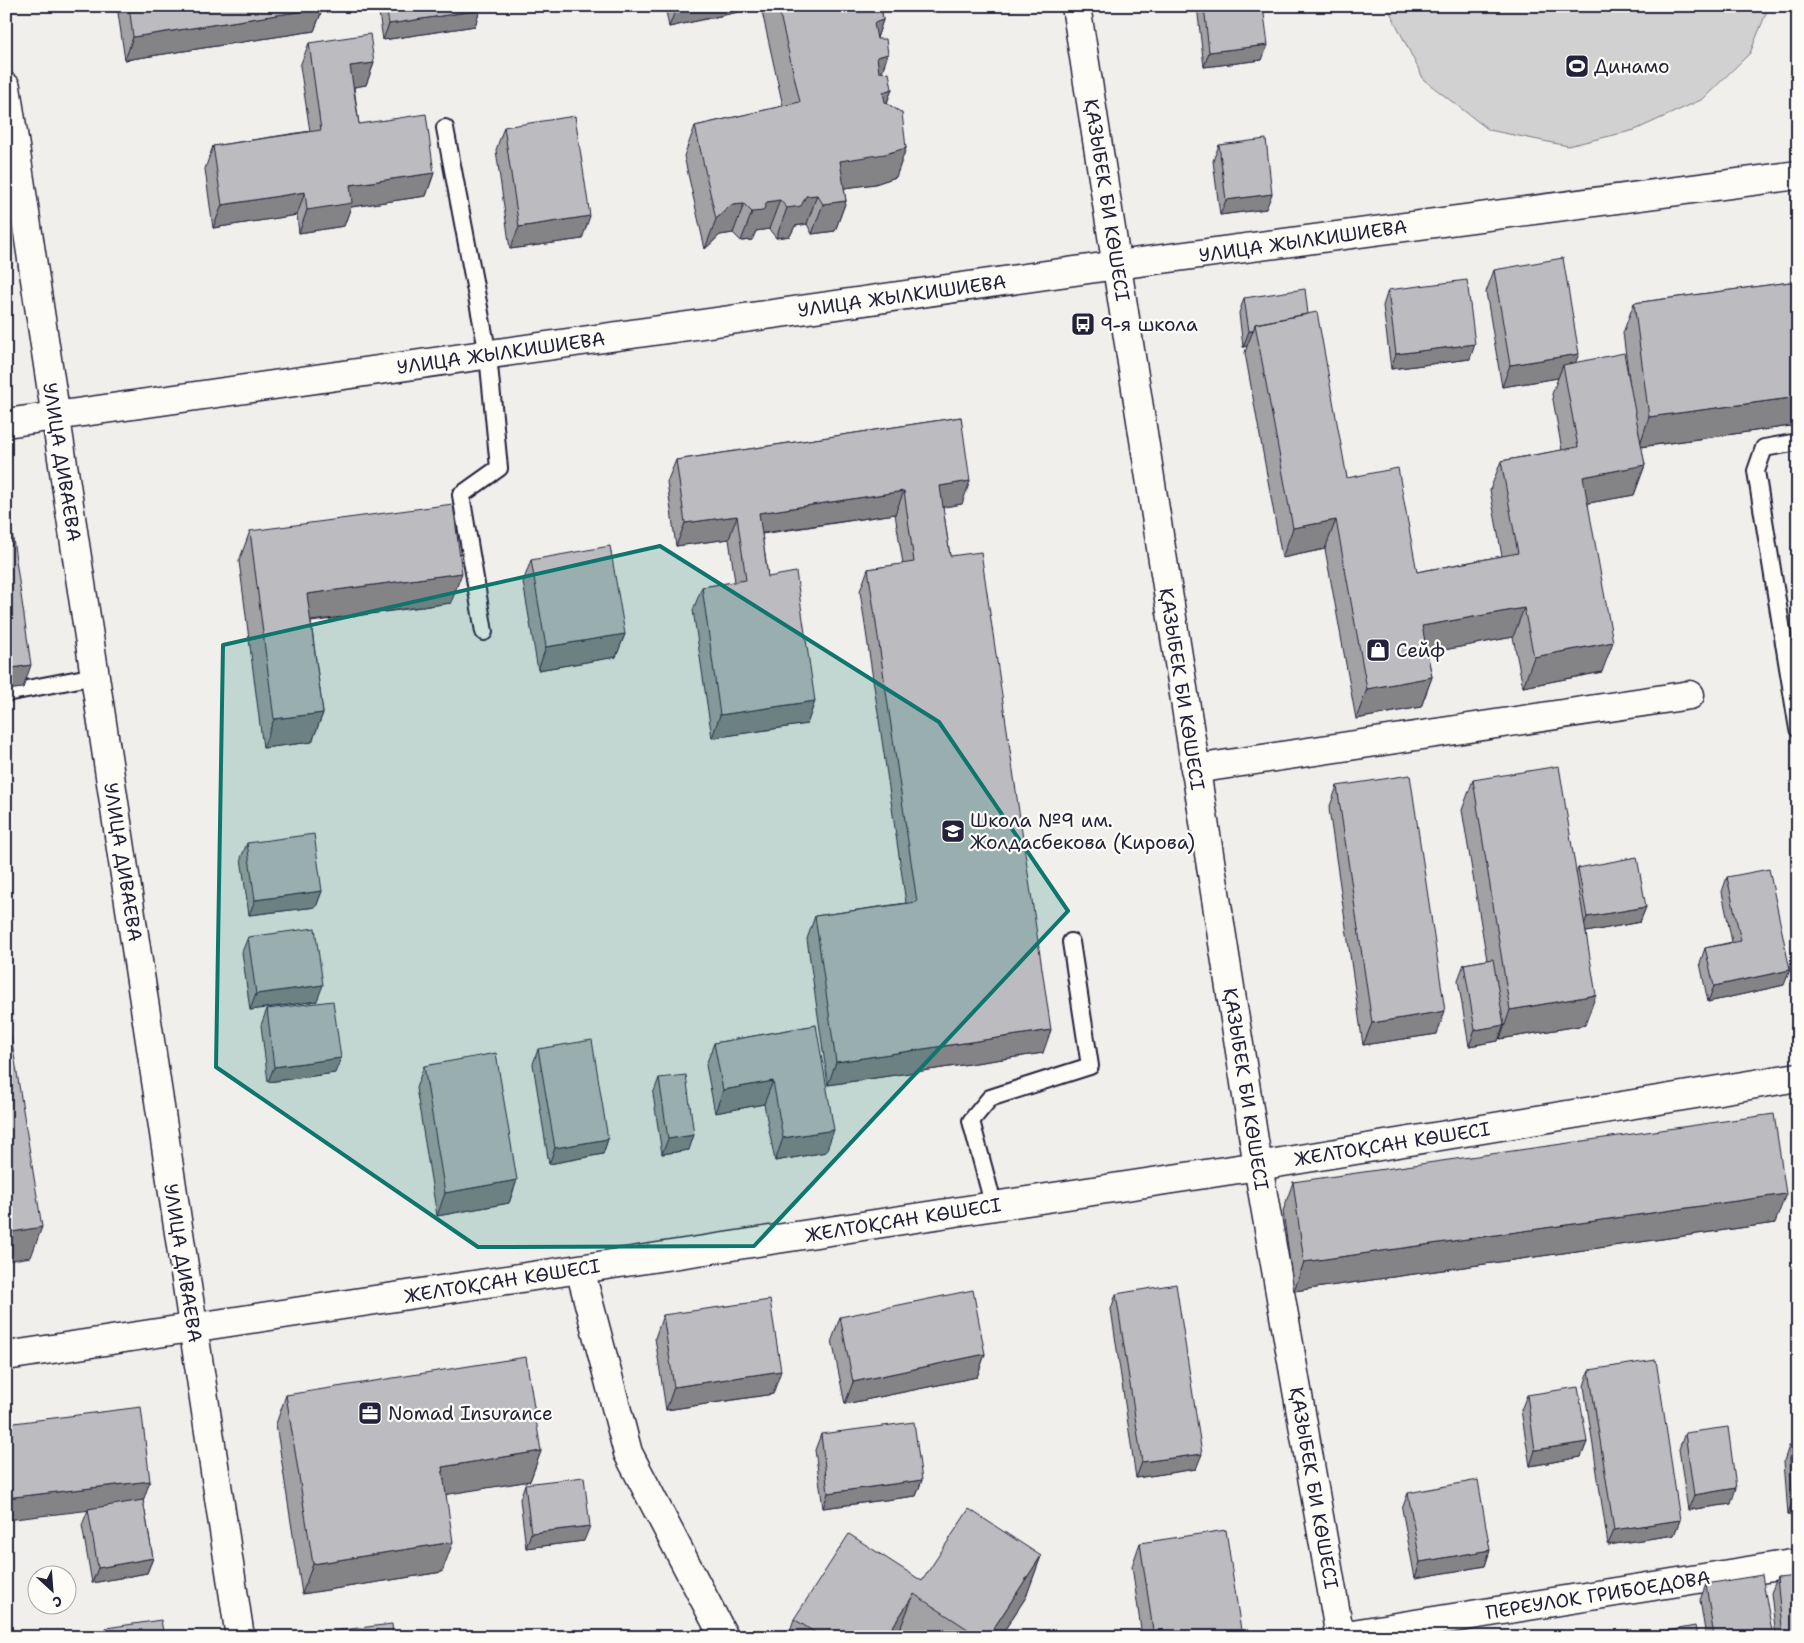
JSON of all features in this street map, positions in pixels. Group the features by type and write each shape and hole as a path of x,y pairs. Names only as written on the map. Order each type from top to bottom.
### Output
{"street":[{"name":"ҚАЗЫБЕК БИ КӨШЕСІ","path":"1076,6 1258,1166 1340,1636"},
{"name":"УЛИЦА ДИВАЕВА","path":"6,88 8,114 56,416 240,1637"},
{"name":"УЛИЦА ЖЫЛКИШИЕВА","path":"6,423 1117,265 1798,174"},
{"path":"1195,769 1690,695"},
{"name":"ЖЕЛТОҚСАН КӨШЕСІ","path":"6,1356 1258,1166 1798,1077"},
{"path":"580,1269 628,1453 724,1637"},
{"name":"ПЕРЕУЛОК ГРИБОЕДОВА","path":"1340,1636 1798,1563"}],"lane":[{"path":"445,128 488,354 499,468 461,495 484,632"},
{"path":"1798,442 1764,448 1756,471 1798,728"},
{"path":"6,693 95,676"},
{"path":"994,1207 971,1122 990,1098 1090,1066 1070,942"}],"highlighted area":[{"path":"660,546 939,722 1068,911 754,1246 478,1247 216,1067 223,645"}],"shaded area":[{"name":"Динамо","path":"1387,6 1769,6 1750,53 1703,99 1635,130 1568,146 1489,130 1424,80"}],"building":[{"path":"129,6 322,6 323,8 133,37"},
{"path":"386,6 480,6 480,10 389,24"},
{"path":"778,6 881,6 883,20 874,23 877,39 886,39 888,54 877,57 879,72 889,73 892,89 883,92 885,102 902,113 906,148 885,154 840,161 846,201 823,204 817,195 806,196 801,206 787,208 780,200 767,202 763,211 752,212 744,204 731,205 716,219 695,126 800,102"},
{"path":"1204,6 1263,6 1268,45 1209,52"},
{"path":"370,34 374,63 350,66 359,124 426,114 434,173 350,185 352,203 307,210 305,192 222,205 213,146 321,130 309,43"},
{"path":"575,116 590,216 519,227 504,127"},
{"path":"1266,139 1272,194 1226,200 1219,145"},
{"path":"1563,258 1579,354 1510,365 1494,270"},
{"path":"1467,280 1475,344 1396,354 1388,290"},
{"path":"1798,281 1798,397 1649,417 1634,303"},
{"path":"1305,289 1308,314 1255,324 1253,331 1249,331 1244,298"},
{"path":"1317,312 1347,478 1398,468 1417,572 1518,553 1501,461 1578,447 1563,365 1624,353 1645,465 1583,477 1613,642 1534,657 1524,608 1422,626 1432,677 1367,689 1336,520 1293,528 1255,324"},
{"name":"Школа №9 им. Жолдасбекова (Кирова)","path":"961,417 970,481 940,486 950,556 981,552 1051,1030 836,1062 815,916 917,902 868,569 914,562 904,491 759,513 768,577 796,572 815,701 720,715 702,587 746,580 737,516 685,523 676,460"},
{"path":"453,504 462,573 307,594 323,713 274,719 250,531"},
{"path":"9,511 31,665 6,669 6,512"},
{"path":"610,546 625,634 546,647 531,560"},
{"path":"1559,766 1596,995 1510,1010 1473,780"},
{"path":"1410,775 1445,1011 1372,1023 1337,786"},
{"path":"314,834 322,891 255,900 247,843"},
{"path":"1637,857 1646,907 1587,917 1578,868"},
{"path":"1769,869 1790,970 1714,986 1705,948 1741,941 1727,877"},
{"path":"315,928 323,985 256,994 248,937"},
{"path":"1493,959 1504,1025 1475,1030 1464,964"},
{"path":"333,1001 341,1058 274,1067 267,1009"},
{"path":"6,1005 42,1227 6,1233"},
{"path":"816,1025 834,1130 783,1138 773,1081 723,1090 714,1043"},
{"path":"592,1040 608,1139 555,1148 538,1049"},
{"path":"496,1053 517,1180 445,1193 424,1066"},
{"path":"686,1075 694,1135 668,1139 659,1078"},
{"path":"1774,1114 1786,1194 1304,1262 1293,1182"},
{"path":"1176,1284 1202,1454 1142,1462 1116,1294"},
{"path":"973,1290 985,1354 853,1382 840,1317"},
{"path":"770,1300 781,1371 674,1387 663,1315"},
{"path":"526,1357 541,1451 442,1467 453,1542 313,1564 286,1395"},
{"path":"1656,1360 1680,1520 1614,1530 1589,1370"},
{"path":"1578,1387 1587,1442 1535,1450 1527,1395"},
{"path":"141,1407 150,1481 6,1498 6,1424"},
{"path":"914,1422 922,1480 828,1493 821,1434"},
{"path":"1728,1427 1736,1488 1694,1495 1685,1433"},
{"path":"1798,1445 1798,1500 1793,1500 1789,1446"},
{"path":"584,1477 590,1526 531,1533 525,1484"},
{"path":"1478,1480 1490,1550 1420,1562 1408,1493"},
{"path":"143,1500 153,1558 98,1568 88,1509"},
{"path":"969,1509 1041,1556 988,1637 980,1637 914,1594 886,1637 822,1637 794,1619 849,1534 922,1581"},
{"path":"1226,1530 1242,1637 1154,1637 1140,1543"},
{"path":"1762,1575 1773,1637 1714,1637 1706,1584"},
{"path":"1798,1576 1798,1637 1783,1637 1777,1578"},
{"path":"161,1620 164,1637 107,1637 106,1628"},
{"path":"392,1624 393,1637 335,1637 334,1631"},
{"path":"1695,1626 1697,1637 1635,1637"},
{"path":"672,1633 673,1637 655,1637"},
{"path":"1617,1633 1618,1637 1588,1637"}],"place":[{"name":"Динамо","path":"1577,66"},
{"name":"9-я школа","path":"1083,324"},
{"name":"Сейф","path":"1378,650"},
{"name":"Школа №9 им. Жолдасбекова (Кирова)","path":"953,831"},
{"name":"Nomad Insurance","path":"370,1413"}]}
